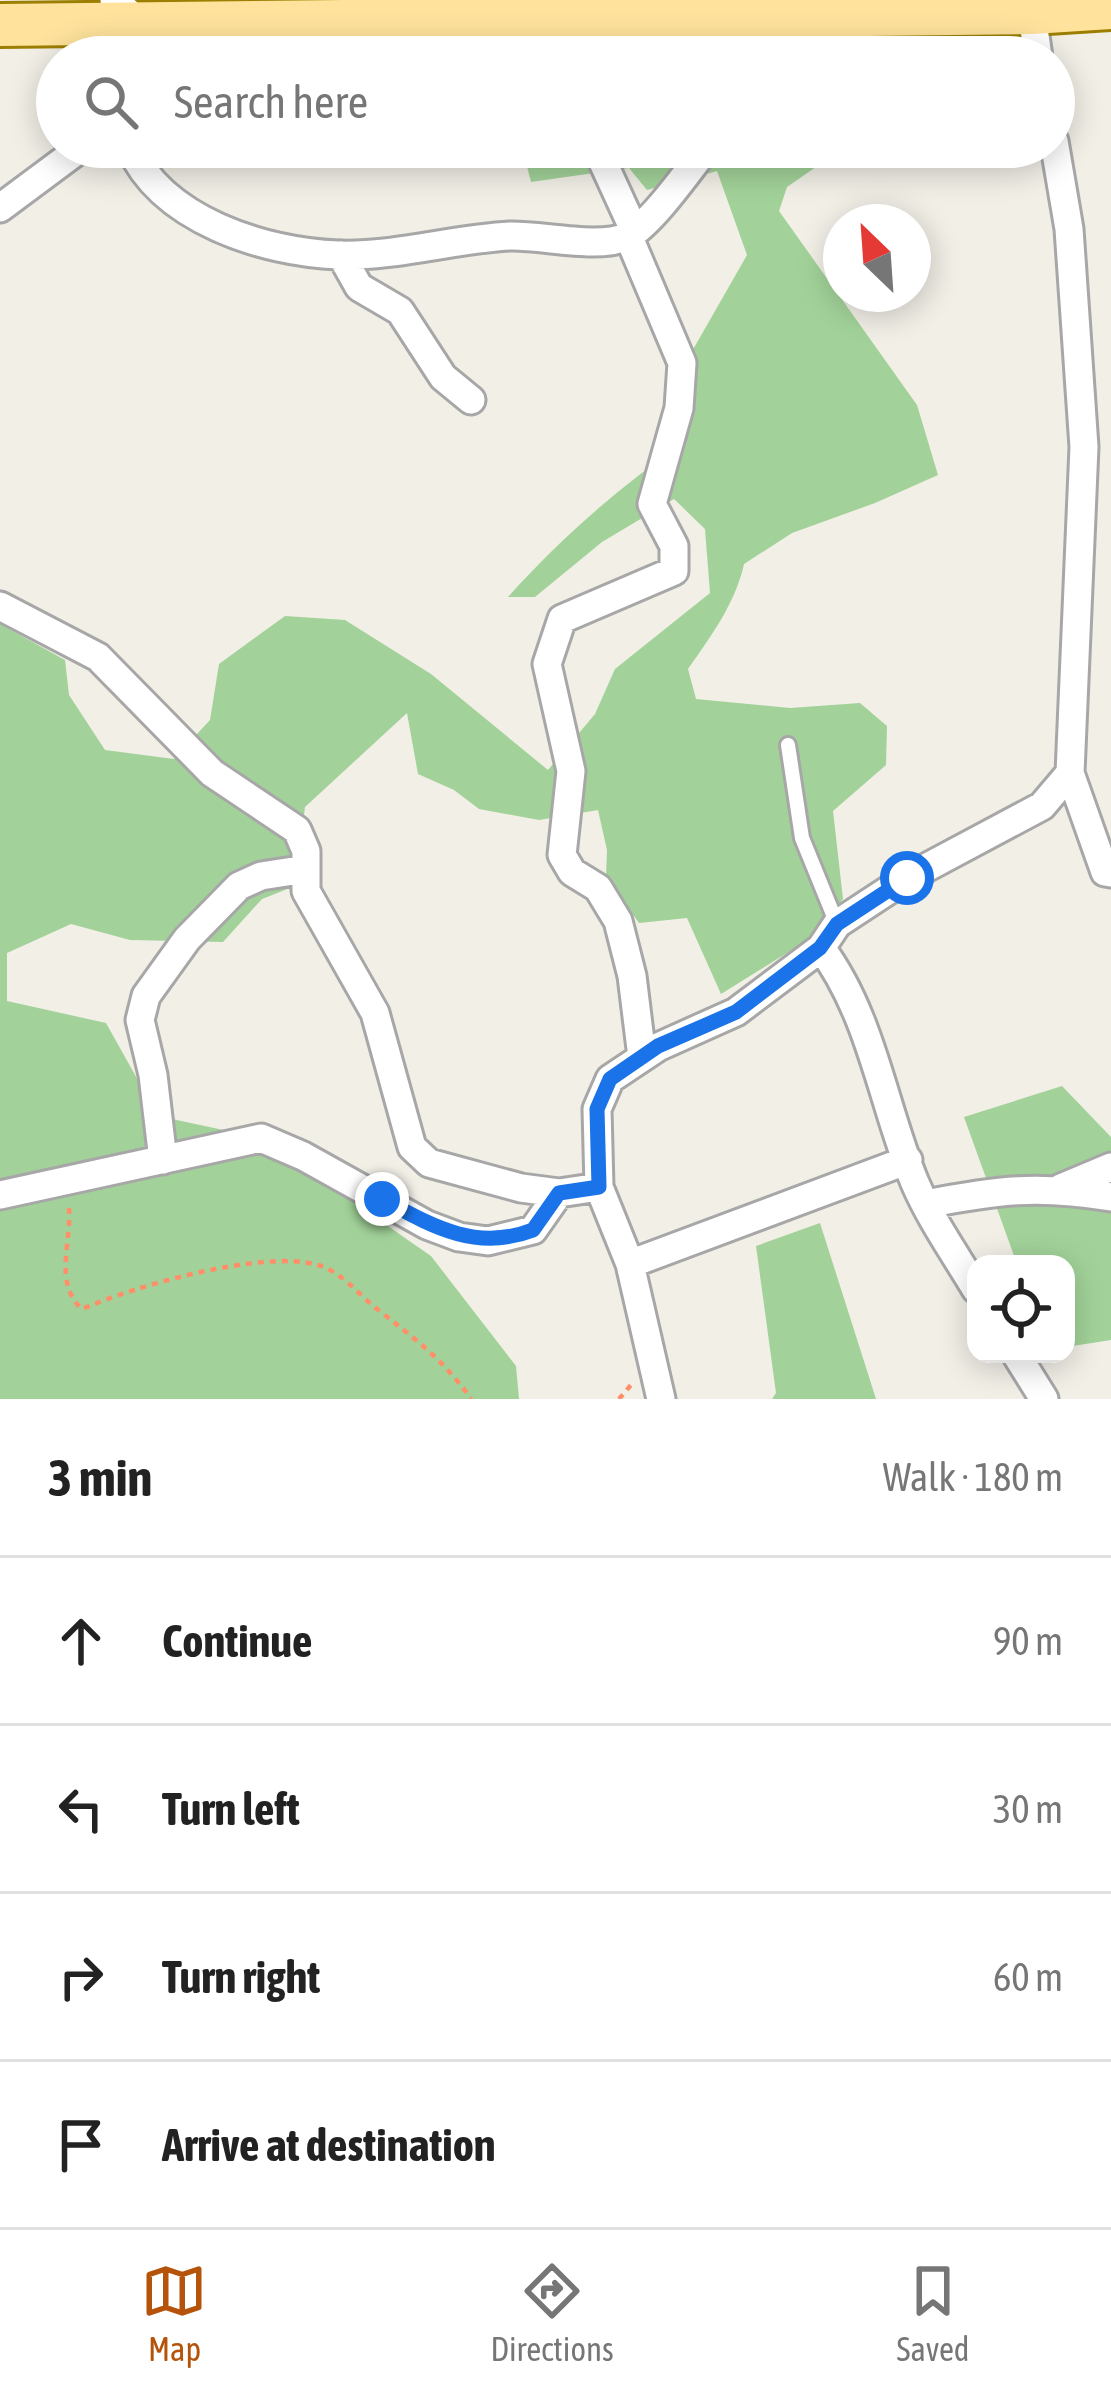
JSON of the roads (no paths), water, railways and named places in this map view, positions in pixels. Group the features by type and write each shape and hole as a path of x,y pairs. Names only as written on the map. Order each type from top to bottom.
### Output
{"main road":[{"path":"0,25 1111,8"}],"street":[{"path":"790,36 805,15"},
{"path":"536,17 545,36"},
{"path":"0,208 54,168"},
{"path":"143,168 156,189 207,225 300,251 341,255 511,236 605,241 631,233 690,168"},
{"path":"605,168 682,363 679,408 652,504 674,546 674,572 562,619 548,664 571,771 562,855 572,872 598,888 618,921 632,976 642,1057"},
{"path":"1059,168 1069,229 1084,447 1070,773 1094,848 1111,873"},
{"path":"341,255 358,287 400,311 443,377 471,400"},
{"path":"0,607 109,666 212,773 297,830 306,850 306,892 375,1013 412,1147 429,1163 460,1174 559,1193 599,1187"},
{"path":"661,1399 630,1264 599,1187 597,1109 610,1079 642,1057 736,1012 820,948 837,924 907,878 1042,806 1070,773"},
{"path":"163,1160 153,1075 140,1020 146,996 187,939 239,886 261,876 306,869"},
{"path":"820,948 833,964 879,1069 926,1204 967,1274"},
{"path":"0,1195 261,1138 459,1237 488,1241 533,1230 559,1193"},
{"path":"630,1264 908,1160"},
{"path":"1057,1190 1111,1167"},
{"path":"926,1204 1002,1189 1111,1196"},
{"path":"1022,1363 1044,1399"}],"lane":[{"path":"788,745 802,838 837,924"}]}
